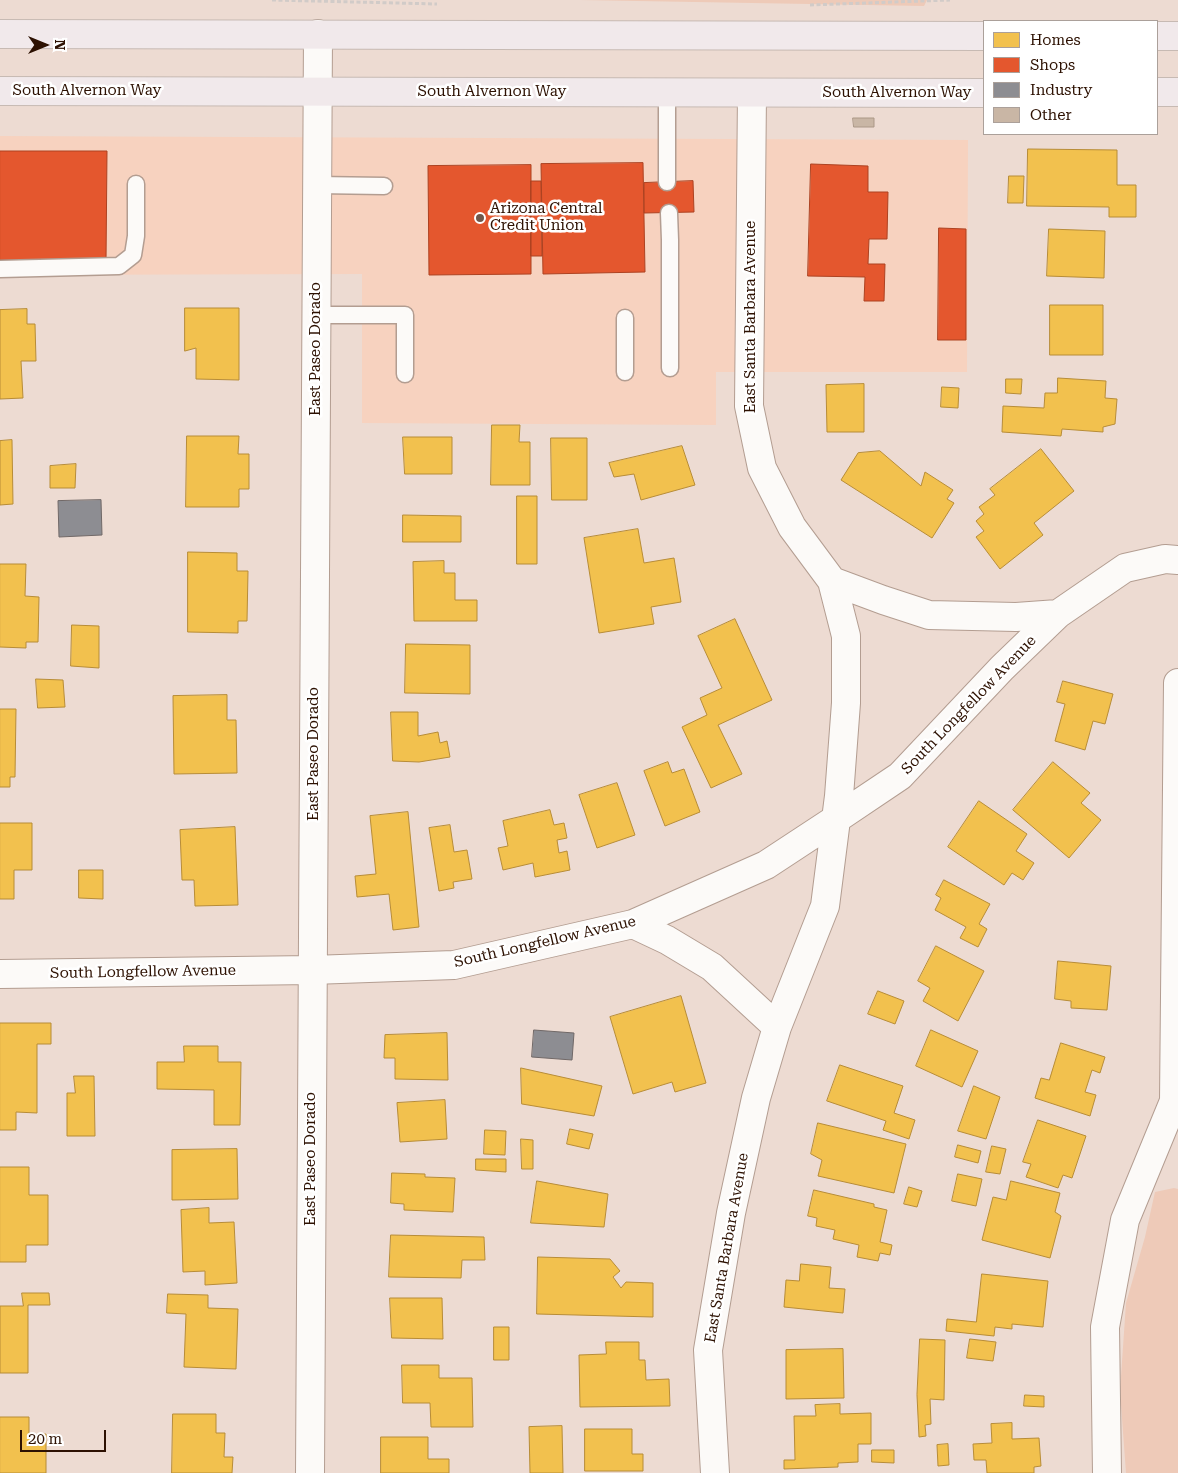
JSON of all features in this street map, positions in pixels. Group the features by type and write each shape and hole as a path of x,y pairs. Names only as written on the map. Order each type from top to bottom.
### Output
{"main road":[{"path":"0,34 983,36"},
{"path":"1158,36 1178,36"},
{"name":"South Alvernon Way","path":"0,91 983,93"},
{"path":"1158,92 1178,92"}],"street":[{"name":"East Paseo Dorado","path":"310,1473 318,34"},
{"name":"East Santa Barbara Avenue","path":"715,1473 708,1350 731,1213 756,1098 778,1027 825,906 836,818 846,703 846,636 832,581 792,527 762,468 749,406 752,93"},
{"name":"South Longfellow Avenue","path":"0,974 312,970 454,965 633,924 766,866 900,776 1002,668 1058,614 1125,568 1166,559 1178,560"},
{"path":"832,581 883,600 929,614 1016,617 1058,614"},
{"path":"1107,1473 1104,1327 1125,1220 1176,1107 1178,682"},
{"path":"633,924 666,940 712,968 778,1027"}],"lane":[{"path":"668,93 668,182"},
{"path":"0,269 119,266 133,255 136,236 136,184"},
{"path":"317,185 384,186"},
{"path":"669,212 670,368"},
{"path":"316,315 405,315 405,374"},
{"path":"625,318 625,372"}],"shaded area":[{"path":"580,0 927,0 924,6"},
{"path":"0,136 968,140 967,372 716,372 716,425 362,423 362,274 0,275"},
{"path":"1174,1188 1178,1189 1178,1473 1126,1473 1120,1391 1126,1303 1145,1237 1155,1192"}],"building: Homes":[{"path":"1028,149 1117,150 1117,185 1136,185 1136,217 1109,217 1109,207 1027,206"},
{"path":"1009,176 1024,176 1023,203 1008,203"},
{"path":"1049,229 1105,231 1104,278 1047,276"},
{"path":"1050,305 1103,305 1103,355 1050,355"},
{"path":"185,308 239,308 239,380 196,379 196,348 185,351"},
{"path":"27,309 27,324 35,324 36,361 21,361 23,398 0,399 0,310"},
{"path":"1058,378 1106,381 1105,398 1117,399 1115,424 1103,427 1103,432 1062,429 1061,436 1002,432 1003,406 1044,408 1045,393 1057,393"},
{"path":"1006,379 1022,379 1021,394 1006,393"},
{"path":"864,384 864,432 827,432 826,385"},
{"path":"942,387 959,388 958,408 941,407"},
{"path":"492,425 520,425 519,442 530,442 530,485 491,485"},
{"path":"187,436 239,436 238,454 249,454 249,489 239,489 239,507 186,507"},
{"path":"403,437 452,437 452,474 405,474"},
{"path":"551,438 587,438 587,500 552,500"},
{"path":"12,440 13,504 0,505 0,441"},
{"path":"682,446 695,485 641,500 634,474 614,477 609,463"},
{"path":"1041,449 1074,491 1034,523 1043,535 1000,569 976,537 984,531 976,521 984,514 979,507 995,495 990,489"},
{"path":"880,451 921,486 925,472 953,490 947,499 954,503 932,538 841,480 858,453"},
{"path":"76,464 75,488 50,488 50,466"},
{"path":"517,496 537,496 537,564 517,564"},
{"path":"403,515 461,516 461,542 403,542"},
{"path":"638,529 644,563 674,558 681,602 651,607 654,624 599,633 584,538"},
{"path":"188,552 237,553 237,571 248,571 247,621 238,621 238,633 188,632"},
{"path":"444,561 444,573 455,573 455,600 477,600 477,621 414,621 413,562"},
{"path":"0,564 26,564 25,596 39,597 38,642 26,642 26,648 0,647"},
{"path":"735,619 772,700 718,725 742,774 711,788 682,727 707,715 700,698 722,688 698,636"},
{"path":"72,625 99,626 99,668 71,666"},
{"path":"406,644 470,645 470,694 405,693"},
{"path":"36,679 63,680 65,707 38,708"},
{"path":"1063,681 1113,694 1105,724 1093,721 1085,750 1055,741 1065,704 1057,702"},
{"path":"227,695 227,720 236,720 237,773 174,774 173,696"},
{"path":"0,709 16,709 15,777 10,777 10,787 0,787"},
{"path":"391,712 418,712 418,736 438,732 440,743 447,741 450,757 419,762 393,761"},
{"path":"668,762 672,773 684,769 700,812 665,826 644,771"},
{"path":"1053,762 1090,793 1081,803 1101,820 1069,858 1013,810"},
{"path":"617,783 635,835 597,848 579,795"},
{"path":"979,801 1027,834 1016,851 1034,863 1023,880 1012,873 1004,885 948,847"},
{"path":"550,810 554,825 564,823 567,838 557,840 559,853 567,851 570,870 535,877 533,863 503,870 498,848 508,846 503,821"},
{"path":"408,812 419,927 393,930 389,894 357,897 355,876 376,874 370,816"},
{"path":"0,823 32,823 32,870 14,870 14,899 0,899"},
{"path":"450,825 454,852 467,850 472,879 453,882 454,888 439,891 429,828"},
{"path":"235,827 238,905 195,906 194,880 182,880 180,830"},
{"path":"79,870 103,870 103,899 79,898"},
{"path":"944,880 990,904 979,924 987,929 978,947 960,938 966,927 935,910 941,898 936,895"},
{"path":"936,946 984,971 958,1021 923,1001 930,988 918,981"},
{"path":"1058,961 1111,966 1107,1010 1071,1008 1071,1001 1055,999"},
{"path":"878,991 904,1001 895,1024 868,1014"},
{"path":"681,996 706,1083 675,1092 672,1082 633,1094 610,1017"},
{"path":"0,1023 51,1023 51,1044 37,1044 37,1113 16,1112 16,1130 0,1130"},
{"path":"931,1030 978,1051 962,1087 916,1066"},
{"path":"447,1033 448,1080 395,1079 395,1058 384,1058 385,1035"},
{"path":"1061,1043 1105,1057 1100,1073 1092,1070 1085,1092 1096,1095 1090,1116 1035,1098 1041,1078 1049,1080"},
{"path":"184,1046 218,1046 218,1062 241,1062 240,1125 214,1125 214,1090 157,1089 157,1062 184,1062"},
{"path":"840,1065 903,1086 894,1113 915,1120 909,1139 883,1130 886,1121 827,1101"},
{"path":"521,1068 602,1086 594,1116 522,1104"},
{"path":"74,1076 94,1076 95,1136 67,1136 67,1093 75,1093"},
{"path":"974,1086 1000,1097 986,1139 958,1131"},
{"path":"445,1100 447,1139 400,1142 397,1103"},
{"path":"1038,1120 1086,1136 1072,1178 1063,1175 1058,1188 1026,1177 1031,1164 1023,1162"},
{"path":"818,1123 906,1144 894,1193 818,1176 822,1160 811,1154"},
{"path":"570,1129 593,1134 589,1149 567,1144"},
{"path":"485,1130 506,1131 505,1155 484,1154"},
{"path":"521,1139 533,1140 533,1169 522,1169"},
{"path":"958,1145 981,1151 978,1163 955,1157"},
{"path":"992,1146 1006,1149 1000,1174 986,1172"},
{"path":"237,1149 238,1199 172,1200 172,1150"},
{"path":"476,1159 506,1159 506,1172 476,1170"},
{"path":"0,1167 29,1167 29,1195 48,1195 48,1245 26,1245 26,1262 0,1262"},
{"path":"392,1173 425,1174 425,1177 455,1178 453,1212 404,1210 404,1204 391,1203"},
{"path":"958,1174 982,1179 976,1206 952,1201"},
{"path":"537,1181 608,1194 604,1227 531,1223"},
{"path":"1011,1181 1060,1193 1055,1212 1061,1216 1050,1258 982,1240 993,1197 1006,1200"},
{"path":"909,1187 922,1191 917,1207 904,1204"},
{"path":"814,1190 874,1204 874,1207 887,1210 880,1242 892,1245 890,1255 880,1253 878,1261 857,1257 859,1245 833,1239 835,1230 816,1226 817,1218 808,1216"},
{"path":"209,1208 209,1223 234,1222 237,1283 205,1285 205,1271 183,1272 181,1210"},
{"path":"391,1235 484,1237 485,1260 462,1260 461,1278 389,1277"},
{"path":"538,1257 610,1259 620,1271 613,1277 621,1288 626,1282 653,1283 653,1317 537,1314"},
{"path":"801,1264 831,1267 829,1288 845,1289 843,1313 784,1307 786,1280 799,1281"},
{"path":"982,1274 1048,1281 1043,1327 1012,1324 1012,1329 995,1327 994,1336 946,1331 947,1319 976,1322"},
{"path":"22,1293 49,1293 50,1305 28,1305 28,1373 0,1373 0,1306 23,1306"},
{"path":"168,1294 208,1295 208,1308 238,1309 236,1369 184,1367 186,1314 167,1313"},
{"path":"390,1298 442,1298 443,1339 392,1338"},
{"path":"494,1327 509,1327 509,1360 494,1360"},
{"path":"920,1339 945,1340 944,1400 930,1399 931,1424 925,1425 926,1436 919,1437 917,1395"},
{"path":"970,1339 996,1342 993,1361 967,1358"},
{"path":"606,1342 639,1342 639,1360 645,1360 646,1380 669,1379 670,1406 580,1407 579,1355 606,1354"},
{"path":"843,1349 844,1398 786,1399 786,1350"},
{"path":"402,1365 439,1365 439,1378 472,1378 473,1427 431,1427 430,1403 403,1403"},
{"path":"1025,1395 1044,1396 1044,1407 1024,1406"},
{"path":"840,1404 840,1414 871,1413 871,1444 858,1444 858,1462 838,1463 838,1467 784,1469 784,1460 795,1460 794,1416 816,1416 815,1405"},
{"path":"173,1414 216,1414 216,1433 225,1433 224,1457 233,1457 232,1473 172,1473"},
{"path":"0,1417 29,1417 29,1435 46,1434 46,1473 0,1473"},
{"path":"1012,1423 1012,1439 1039,1438 1041,1466 1034,1467 1034,1473 987,1473 986,1460 974,1460 973,1444 992,1443 991,1424"},
{"path":"562,1426 563,1473 530,1473 529,1427"},
{"path":"585,1429 632,1429 632,1454 643,1454 643,1471 585,1471"},
{"path":"381,1437 428,1437 428,1459 449,1459 449,1473 381,1473"},
{"path":"948,1444 949,1465 938,1466 937,1445"},
{"path":"872,1450 894,1450 894,1463 872,1462"}],"building: Shops":[{"path":"0,151 107,151 106,261 0,260"},
{"path":"643,163 645,272 543,274 541,164"},
{"path":"811,164 868,166 868,192 888,192 887,239 869,239 868,264 885,264 884,301 864,301 865,277 808,276"},
{"name":"Arizona Central Credit Union","path":"531,165 531,274 429,275 428,166"},
{"path":"531,181 541,181 542,256 531,256"},
{"path":"693,181 694,212 644,213 644,183"},
{"path":"939,228 966,229 966,340 938,340"}],"building: Industry":[{"path":"101,500 102,535 59,537 58,501"},
{"path":"534,1030 574,1033 572,1060 532,1057"}],"building: Other":[{"path":"853,118 874,118 874,127 854,127"}],"place":[{"name":"Arizona Central Credit Union","path":"480,218"}]}
